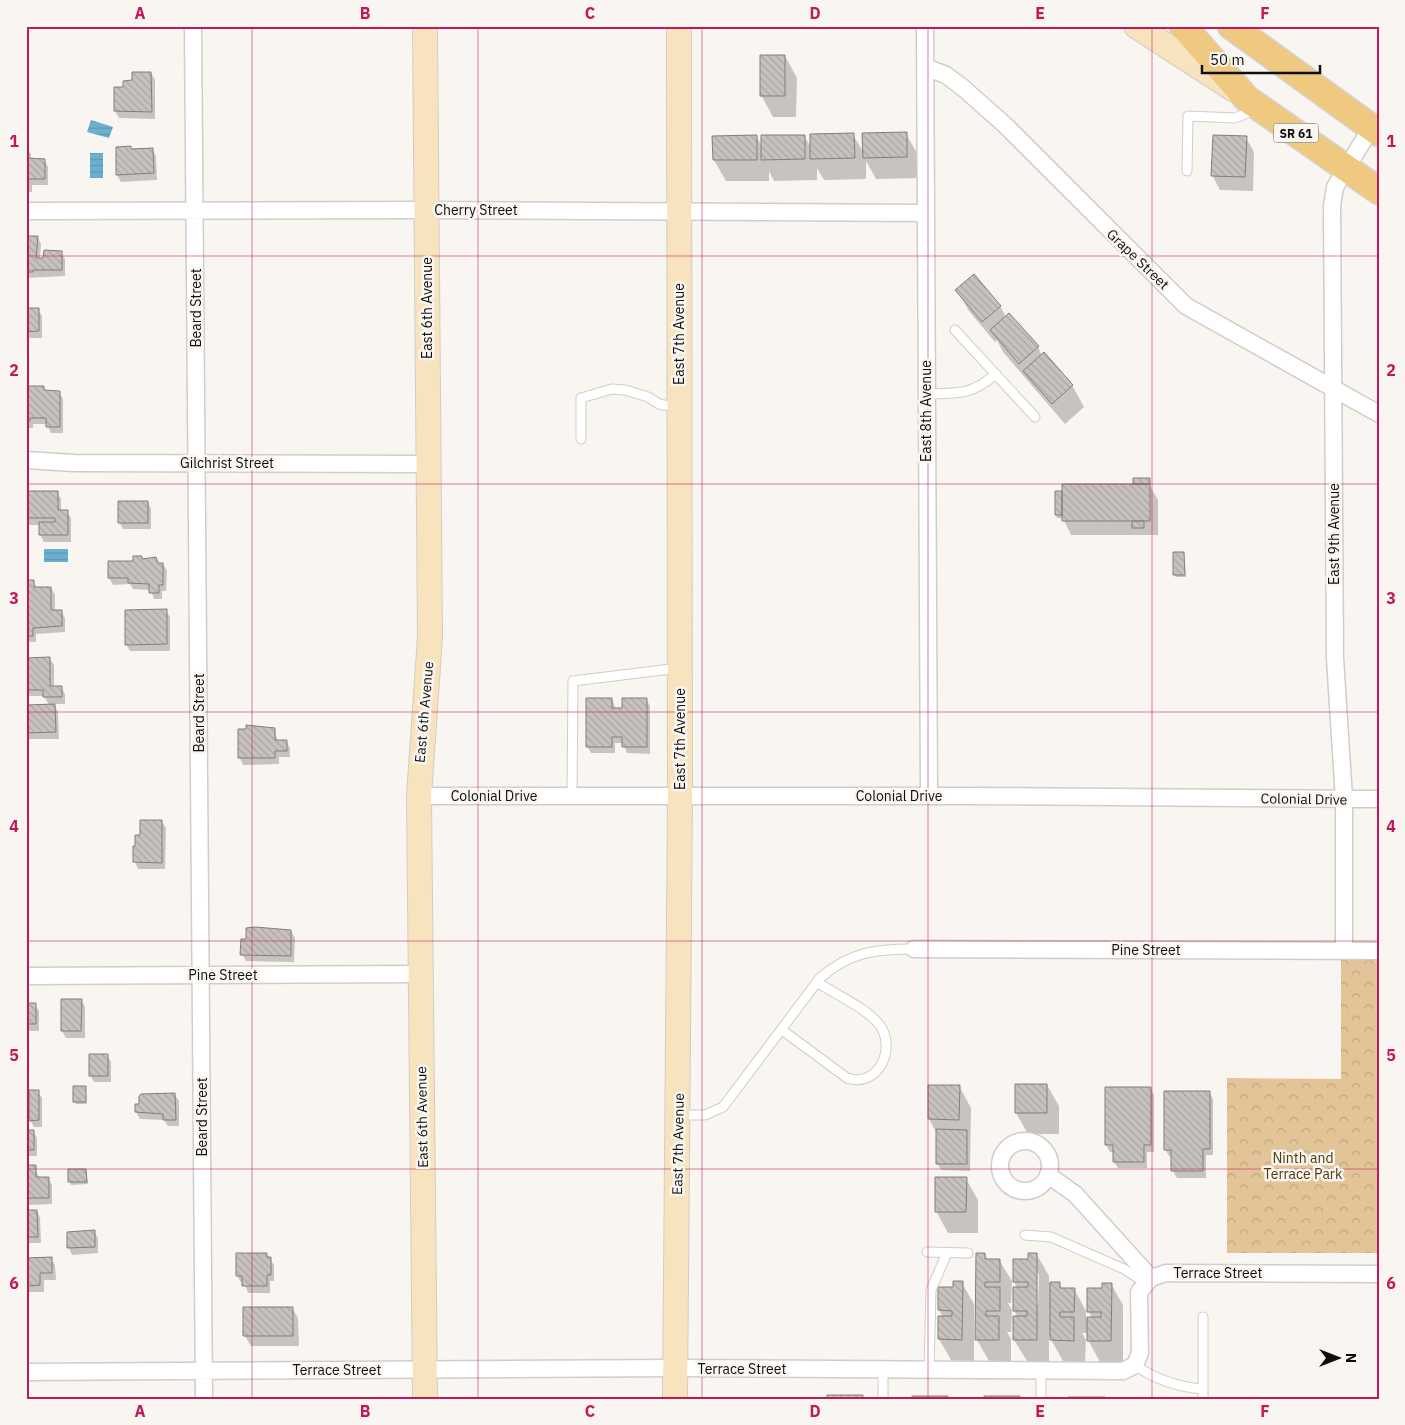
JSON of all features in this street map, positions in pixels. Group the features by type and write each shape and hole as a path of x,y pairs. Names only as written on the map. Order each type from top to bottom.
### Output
{"main road":[{"name":"SR 61","path":"1183,26 1254,103 1379,191"},
{"path":"1231,26 1375,131"}],"street":[{"name":"Beard Street","path":"193,26 204,1399"},
{"name":"East 6th Avenue","path":"425,26 430,637 418,796 425,1399"},
{"name":"East 7th Avenue","path":"674,1399 680,797 679,26"},
{"name":"East 7th Avenue","path":"680,80 693,26"},
{"name":"East 8th Avenue","path":"925,26 929,796"},
{"path":"1136,26 1254,103"},
{"name":"Grape Street","path":"925,67 946,75 998,119 1186,306 1379,414"},
{"name":"East 9th Avenue","path":"1344,950 1344,799 1335,658 1332,206 1335,187 1346,168 1375,131"},
{"name":"Cherry Street","path":"26,211 426,210 925,213"},
{"name":"Gilchrist Street","path":"26,460 74,463 428,464"},
{"name":"Colonial Drive","path":"418,796 929,796 1379,800"},
{"name":"Pine Street","path":"914,949 1379,951"},
{"name":"Pine Street","path":"26,976 420,974"},
{"path":"1048,1175 1076,1194 1148,1280 1139,1292 1140,1353 1135,1365"},
{"name":"Terrace Street","path":"1148,1280 1166,1273 1379,1274"},
{"name":"Terrace Street","path":"26,1372 675,1368 1123,1371 1135,1365"}],"lane":[{"path":"1188,171 1188,116 1235,118 1254,103"},
{"path":"955,330 1035,417"},
{"path":"926,394 959,393 979,388 996,374"},
{"path":"581,439 580,398 612,389 625,390 648,397 659,404 679,408"},
{"path":"572,797 573,682 680,668"},
{"path":"678,1115 705,1114 724,1107 817,982 836,964 862,953 888,949 914,949"},
{"path":"782,1030 847,1078 857,1081 870,1078 880,1067 887,1048 885,1035 878,1023 817,982"},
{"path":"1025,1235 1051,1237 1148,1280"},
{"path":"927,1252 968,1253"},
{"path":"929,1370 931,1290 947,1253"},
{"path":"1203,1317 1203,1399"},
{"path":"1135,1365 1149,1375 1168,1383 1203,1389"},
{"path":"883,1370 883,1399"},
{"path":"1041,1371 1041,1399"}],"green space":[{"name":"Ninth and Terrace Park","path":"1341,959 1379,959 1379,1253 1227,1253 1227,1078 1341,1079"}],"water":[{"path":"91,120 113,127 109,138 87,132"},
{"path":"90,153 103,153 103,178 90,178"},
{"path":"44,549 68,549 68,562 44,562"}],"building":[{"path":"760,55 785,55 785,96 760,96"},
{"path":"132,72 151,72 152,112 114,111 114,87 123,87 123,81 132,80"},
{"path":"907,132 907,157 863,158 862,133"},
{"path":"854,133 855,158 810,159 810,134"},
{"path":"757,135 757,160 713,160 712,136"},
{"path":"761,135 805,135 805,159 761,160"},
{"path":"1213,135 1247,136 1245,177 1211,176"},
{"path":"26,146 28,158 45,159 45,179 28,179 28,186 26,186"},
{"path":"131,146 131,149 153,148 154,173 116,175 116,147"},
{"path":"26,236 38,236 36,258 43,258 44,250 62,251 62,270 33,270 33,272 26,272"},
{"path":"974,274 1001,306 982,322 955,290"},
{"path":"26,308 39,308 39,331 26,332"},
{"path":"1009,313 1039,346 1019,364 990,330"},
{"path":"1044,352 1073,385 1052,404 1023,371"},
{"path":"26,386 44,386 44,390 60,391 60,427 46,427 46,418 30,418 30,421 26,421"},
{"path":"1133,478 1150,478 1150,484 1133,484"},
{"path":"1062,484 1150,484 1150,521 1062,521"},
{"path":"26,491 58,491 58,510 68,510 68,535 39,535 39,522 55,522 55,518 26,518"},
{"path":"1055,491 1062,491 1062,515 1055,515"},
{"path":"118,501 148,501 148,523 118,523"},
{"path":"1132,521 1144,521 1144,528 1132,528"},
{"path":"1173,552 1184,552 1185,575 1173,575"},
{"path":"133,556 142,556 142,559 156,557 158,563 163,563 163,585 159,585 159,593 149,593 149,584 128,583 128,578 108,578 108,561 133,561"},
{"path":"26,580 34,580 34,587 51,587 51,610 62,610 62,626 33,628 33,636 26,636"},
{"path":"167,609 167,644 125,645 125,610"},
{"path":"50,657 50,686 62,686 62,697 43,697 43,690 26,690 26,658"},
{"path":"586,698 612,698 612,708 622,708 622,698 647,698 647,747 622,747 622,737 612,737 612,747 586,747"},
{"path":"55,704 56,732 26,733 26,705"},
{"path":"246,725 275,728 275,740 287,740 287,751 275,751 275,758 238,758 238,729 246,729"},
{"path":"140,820 162,820 162,863 133,862 133,846 135,846 135,835 140,835"},
{"path":"246,928 291,930 291,956 240,955 241,939 246,939"},
{"path":"61,999 82,999 81,1031 61,1031"},
{"path":"26,1003 36,1003 36,1024 26,1024"},
{"path":"89,1054 108,1054 108,1076 89,1076"},
{"path":"1015,1084 1047,1084 1047,1113 1015,1113"},
{"path":"928,1085 960,1085 959,1120 928,1119"},
{"path":"73,1086 86,1086 86,1102 73,1102"},
{"path":"1105,1087 1151,1087 1151,1145 1144,1145 1144,1162 1113,1162 1113,1145 1105,1145"},
{"path":"29,1090 39,1090 39,1120 29,1121"},
{"path":"1164,1091 1210,1091 1210,1149 1203,1149 1203,1171 1171,1171 1171,1150 1164,1150"},
{"path":"175,1093 176,1120 163,1120 163,1114 135,1112 135,1104 139,1104 139,1096 141,1094"},
{"path":"936,1129 967,1130 967,1164 936,1164"},
{"path":"26,1130 34,1130 34,1150 26,1150"},
{"path":"26,1165 36,1165 36,1177 49,1177 49,1198 26,1198"},
{"path":"68,1169 86,1169 87,1182 68,1182"},
{"path":"935,1177 967,1177 966,1212 935,1212"},
{"path":"26,1210 37,1210 38,1237 26,1237"},
{"path":"95,1230 95,1247 67,1248 67,1232"},
{"path":"236,1253 267,1253 267,1257 271,1257 271,1275 267,1275 267,1286 242,1286 242,1276 236,1276"},
{"path":"976,1253 985,1253 985,1259 1000,1259 1000,1282 985,1282 985,1287 1000,1287 1000,1311 986,1311 986,1316 999,1316 999,1340 975,1340"},
{"path":"1028,1253 1037,1253 1037,1340 1013,1340 1013,1316 1027,1316 1027,1311 1013,1311 1013,1287 1028,1287 1028,1282 1013,1282 1013,1259 1028,1259"},
{"path":"52,1257 52,1273 40,1273 40,1285 26,1286 26,1258"},
{"path":"953,1281 963,1281 962,1340 938,1339 938,1316 952,1316 952,1311 938,1310 938,1287 953,1287"},
{"path":"1050,1282 1060,1282 1060,1288 1075,1288 1074,1312 1060,1312 1060,1317 1074,1317 1074,1341 1050,1340"},
{"path":"1102,1283 1112,1283 1111,1341 1087,1341 1087,1317 1101,1317 1101,1312 1087,1312 1087,1288 1102,1288"},
{"path":"243,1307 293,1307 293,1336 243,1336"},
{"path":"827,1395 863,1395 863,1399 827,1399"},
{"path":"912,1396 948,1396 948,1399 912,1399"},
{"path":"984,1396 1020,1396 1020,1399 984,1399"},
{"path":"1068,1397 1105,1397 1105,1399 1068,1399"}]}
